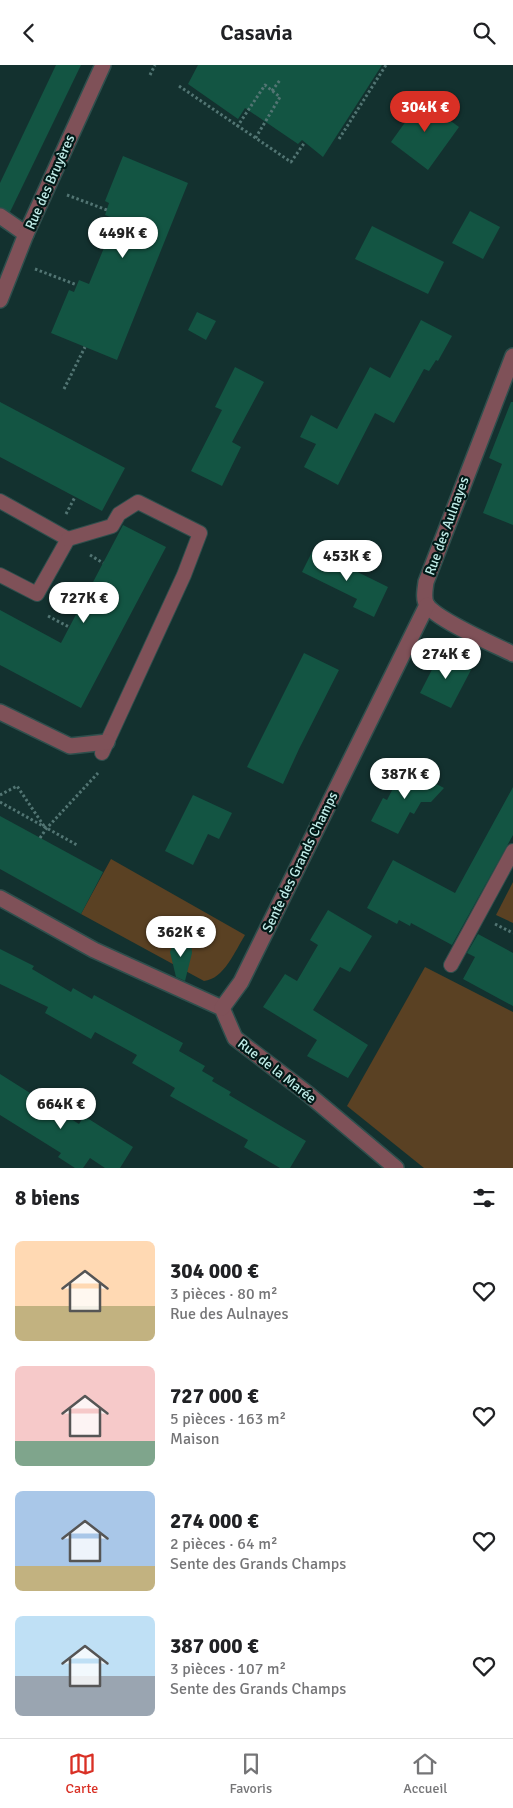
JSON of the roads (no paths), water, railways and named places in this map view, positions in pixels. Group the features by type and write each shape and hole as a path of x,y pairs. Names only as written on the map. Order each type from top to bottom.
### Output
{"street":[{"name":"Rue des Bruyères","path":"0,300 26,234 103,65"},
{"path":"0,216 26,234"},
{"name":"Rue des Aulnayes","path":"427,605 424,593 426,583 513,356"},
{"path":"427,605 438,615 513,654"},
{"name":"Sente des Grands Champs","path":"222,1008 242,983 427,605"},
{"path":"0,712 70,746 105,747"},
{"path":"0,898 94,950 222,1008"},
{"name":"Rue de la Marée","path":"222,1008 235,1038 308,1094 396,1168"}],"lane":[{"path":"0,501 68,539"},
{"path":"0,575 37,594 68,539 112,526 119,514 138,502 200,533 184,575 105,747"},
{"path":"452,965 513,851"}]}
